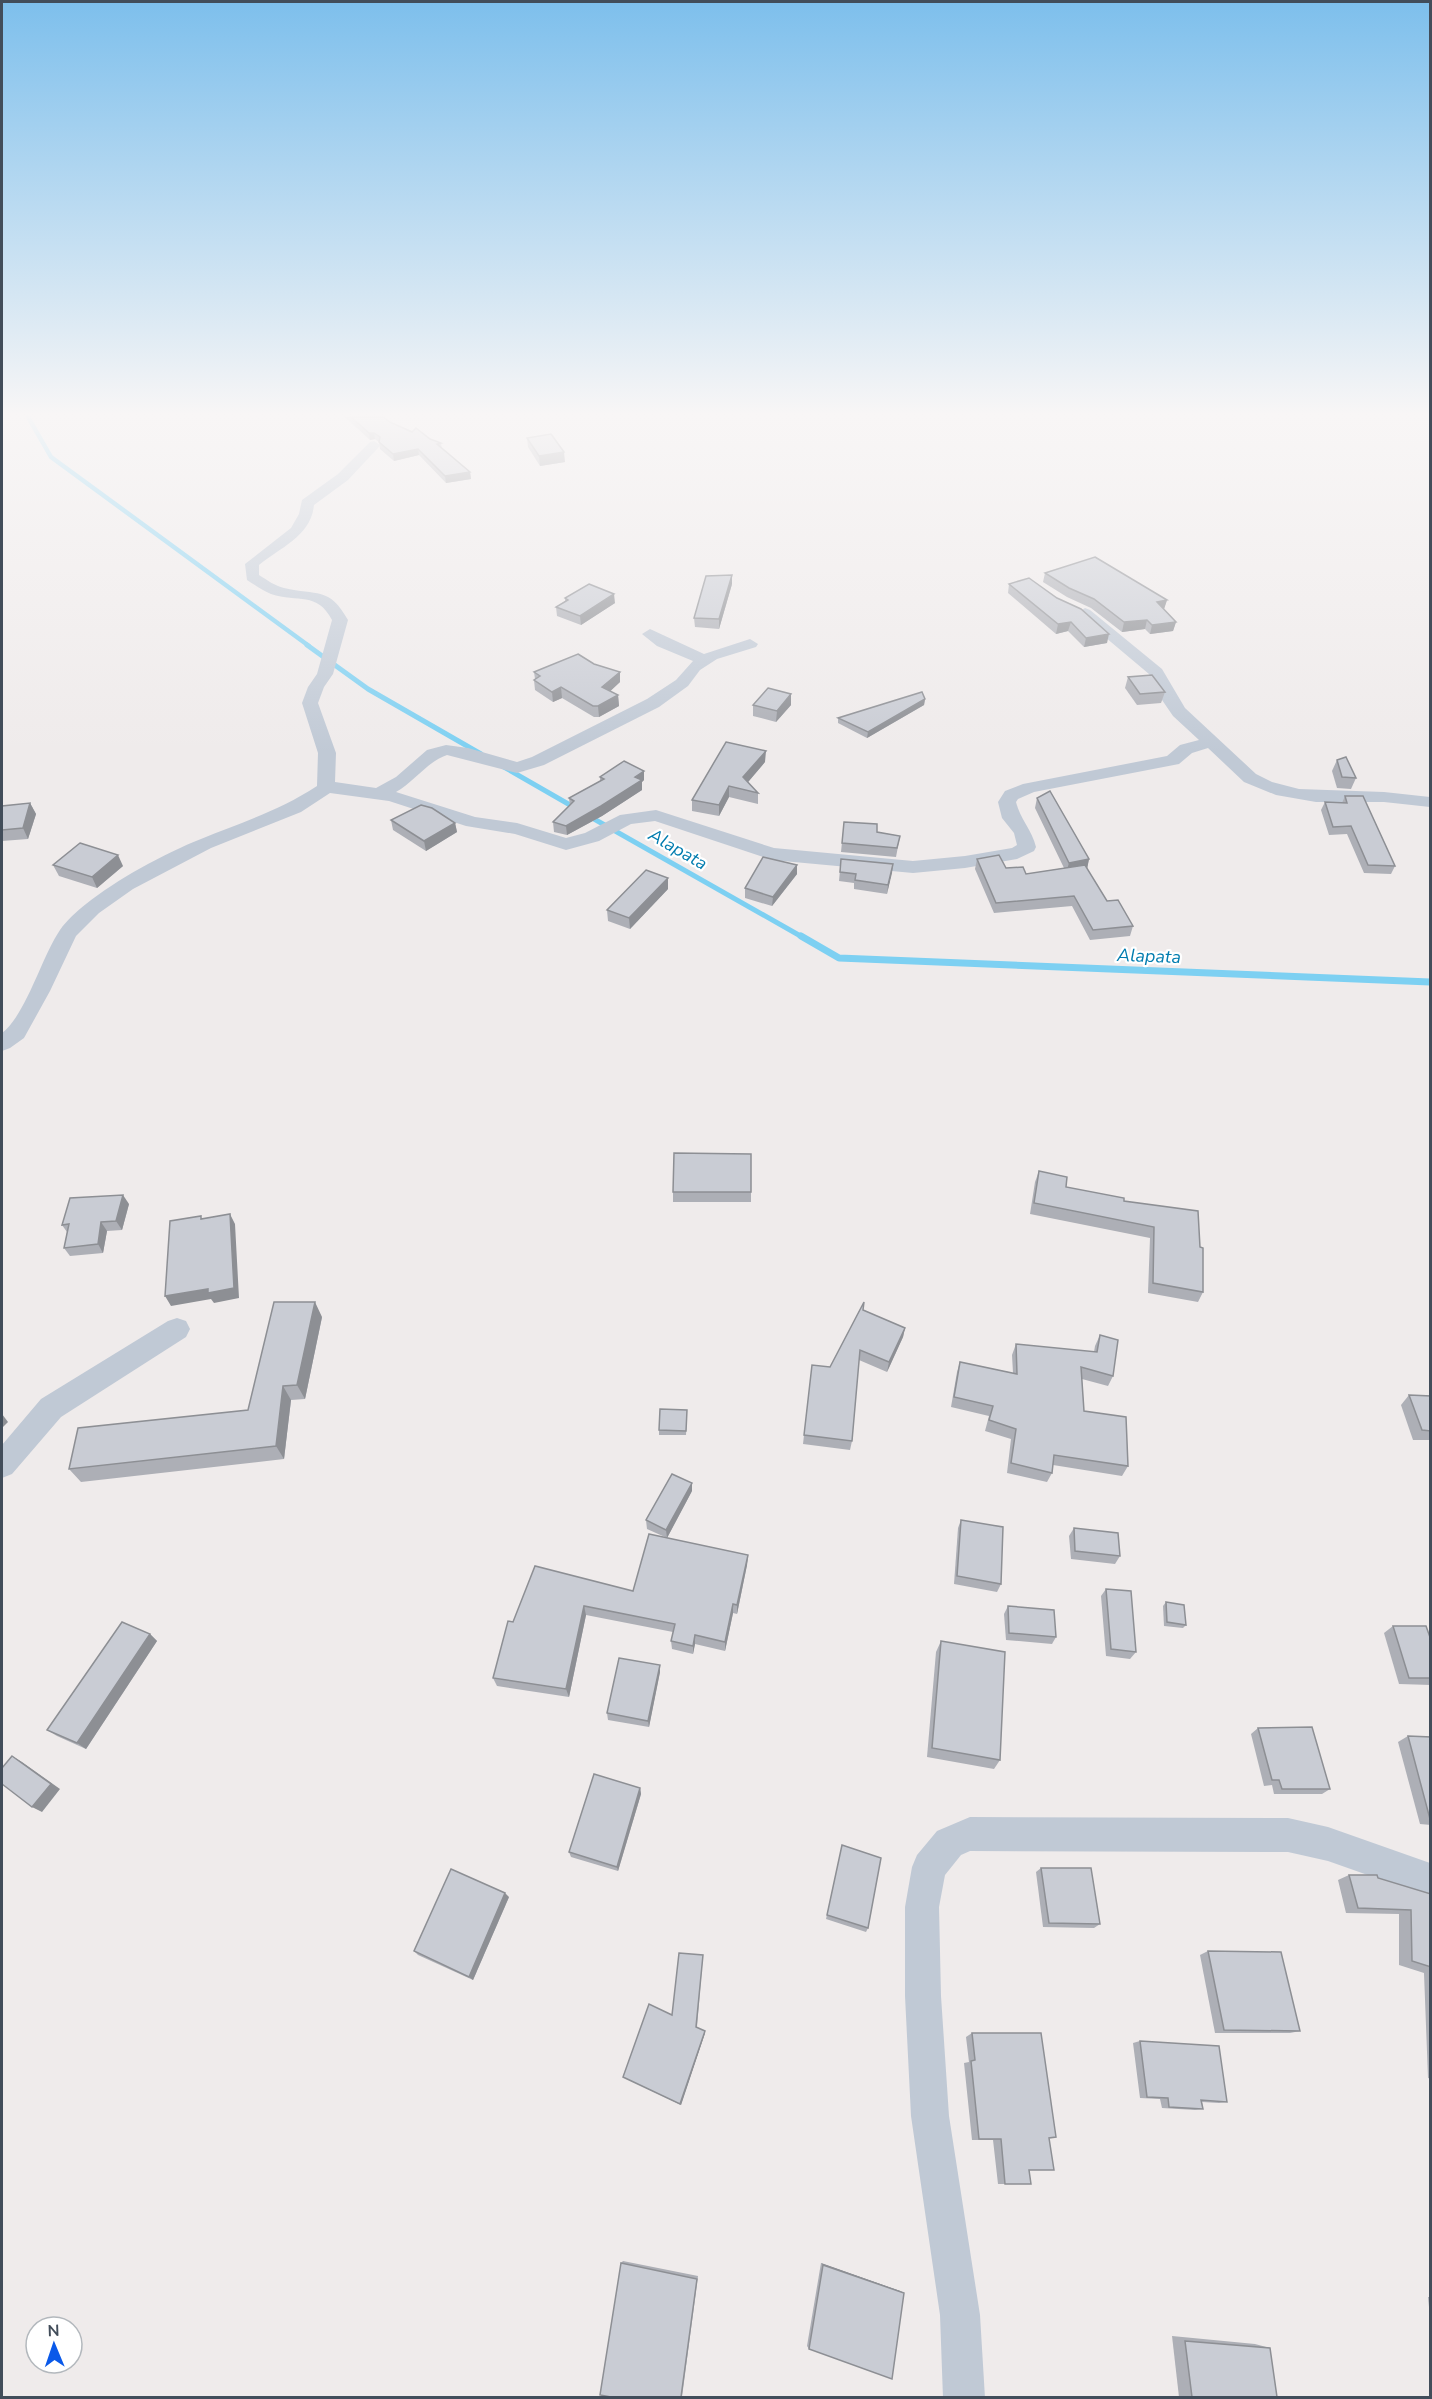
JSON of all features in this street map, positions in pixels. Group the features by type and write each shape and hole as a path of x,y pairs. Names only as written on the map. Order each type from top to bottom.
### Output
{"street":[{"path":"299,529 265,551 252,564 252,577 277,591 322,597 334,607 340,620 325,674 316,687 310,703 326,743 330,768 325,788"},
{"path":"1068,605 1084,613 1156,672 1168,697 1179,712 1250,778 1261,785 1287,793 1320,798 1384,797 1431,802"},
{"path":"650,634 657,640 695,653 704,661"},
{"path":"378,794 402,781 433,754 446,750 462,752 517,768 538,761 653,703 682,683 694,667 704,661 730,649 750,644"},
{"path":"2,1043 16,1033 40,992 68,933 92,909 126,885 195,848 269,816 295,808 325,788 335,787 392,796 472,822 518,829 566,844 592,837 626,819 656,815 772,855 913,867 965,862 1017,853 1027,847 1023,832 1011,818 1006,802 1011,795 1029,788 1173,760 1186,749 1212,742"},
{"path":"2,1465 51,1408 177,1329"},
{"path":"964,2397 960,2315 930,2116 923,1996 922,1907 929,1867 949,1843 970,1834 1288,1834 1328,1844 1431,1880"}],"building":[{"path":"1095,557 1167,600 1157,602 1176,622 1152,625 1147,620 1124,622 1094,599 1069,588 1045,573"},
{"path":"732,575 719,619 694,618 706,576"},
{"path":"1029,578 1057,598 1081,609 1109,634 1086,638 1071,622 1058,624 1009,584"},
{"path":"589,584 614,594 580,616 556,607 568,600 565,598"},
{"path":"578,654 594,664 620,672 602,687 618,695 598,706 593,706 561,687 552,692 534,680 540,676 534,672"},
{"path":"1152,675 1165,692 1140,694 1128,677"},
{"path":"768,688 791,694 777,711 753,705"},
{"path":"922,692 925,699 868,732 838,718"},
{"path":"726,742 766,751 743,777 758,793 729,786 719,805 692,800"},
{"path":"1346,757 1356,778 1342,777 1337,760"},
{"path":"624,761 644,771 635,777 642,780 566,826 553,822 574,801 569,798 604,779 600,777"},
{"path":"1050,791 1089,859 1069,863 1037,798"},
{"path":"1345,796 1363,796 1395,866 1368,865 1351,826 1333,827 1325,802 1347,803"},
{"path":"30,803 23,828 2,830 2,806"},
{"path":"421,805 432,808 455,823 424,841 391,820"},
{"path":"844,822 877,824 877,832 900,836 897,848 842,843"},
{"path":"80,843 118,855 92,877 53,865"},
{"path":"999,855 1006,868 1023,867 1026,874 1085,865 1107,901 1118,900 1133,926 1093,930 1074,896 996,903 977,859"},
{"path":"763,857 797,865 773,897 745,888"},
{"path":"841,859 893,864 888,885 855,880 856,874 840,872"},
{"path":"646,870 668,878 629,918 607,910"},
{"path":"674,1153 751,1154 751,1192 673,1192"},
{"path":"1039,1171 1067,1177 1066,1187 1124,1198 1124,1201 1198,1211 1200,1247 1203,1248 1203,1292 1153,1283 1154,1227 1034,1203"},
{"path":"123,1195 116,1221 101,1222 98,1244 64,1248 69,1224 62,1225 70,1198"},
{"path":"230,1214 234,1288 208,1293 208,1289 165,1296 170,1221"},
{"path":"274,1302 315,1302 297,1385 283,1386 276,1446 69,1469 78,1428 248,1410"},
{"path":"864,1302 863,1310 905,1328 889,1362 860,1350 852,1441 804,1435 812,1365 830,1367"},
{"path":"1100,1335 1118,1340 1113,1376 1081,1367 1084,1411 1126,1417 1128,1466 1054,1455 1052,1473 1011,1463 1016,1429 989,1420 993,1406 954,1397 960,1362 1017,1374 1016,1344 1097,1352"},
{"path":"1409,1395 1431,1396 1431,1431 1422,1430"},
{"path":"660,1409 687,1410 686,1431 659,1430"},
{"path":"672,1474 692,1483 666,1530 646,1520"},
{"path":"961,1520 1003,1527 1001,1584 957,1576"},
{"path":"1074,1528 1118,1533 1120,1556 1075,1551"},
{"path":"649,1534 748,1555 737,1605 733,1604 725,1642 695,1635 693,1646 671,1641 675,1624 584,1606 566,1689 493,1678 508,1621 513,1622 535,1566 633,1591"},
{"path":"1106,1589 1131,1591 1136,1652 1111,1649"},
{"path":"1166,1602 1184,1605 1186,1625 1167,1622"},
{"path":"1008,1606 1054,1610 1056,1637 1009,1633"},
{"path":"122,1622 150,1634 77,1743 47,1730"},
{"path":"1393,1626 1426,1626 1431,1640 1431,1678 1409,1678"},
{"path":"941,1641 1005,1652 1000,1760 932,1748"},
{"path":"619,1658 660,1665 648,1721 607,1713"},
{"path":"1312,1727 1330,1789 1282,1789 1279,1780 1272,1780 1258,1728"},
{"path":"1408,1736 1431,1737 1431,1819 1430,1819"},
{"path":"12,1756 51,1784 32,1807 2,1784 2,1768"},
{"path":"594,1774 640,1788 617,1867 569,1852"},
{"path":"842,1845 881,1858 868,1928 827,1915"},
{"path":"1041,1868 1091,1868 1100,1924 1049,1923"},
{"path":"451,1869 505,1893 469,1977 414,1951"},
{"path":"1349,1875 1377,1875 1378,1878 1431,1894 1431,1967 1412,1961 1411,1910 1358,1908"},
{"path":"1208,1951 1281,1952 1300,2031 1224,2030"},
{"path":"679,1953 703,1955 696,2027 705,2031 680,2104 623,2077 649,2004 672,2015"},
{"path":"972,2033 1041,2033 1056,2137 1049,2138 1054,2170 1029,2170 1031,2184 1005,2184 1001,2139 979,2139 971,2061 975,2060"},
{"path":"1140,2041 1219,2046 1227,2102 1201,2100 1203,2109 1169,2107 1168,2098 1147,2097"},
{"path":"621,2263 697,2279 681,2397 600,2395"},
{"path":"823,2265 904,2293 892,2379 809,2349"},
{"path":"1185,2341 1270,2348 1277,2397 1192,2397"}],"waterway":[{"name":"Alapata","path":"149,529 309,646"},
{"name":"Alapata","path":"307,645 368,689 481,754"},
{"name":"Alapata","path":"504,767 577,809"},
{"name":"Alapata","path":"587,815 804,938"},
{"name":"Alapata","path":"801,936 839,958 1430,982"}]}
